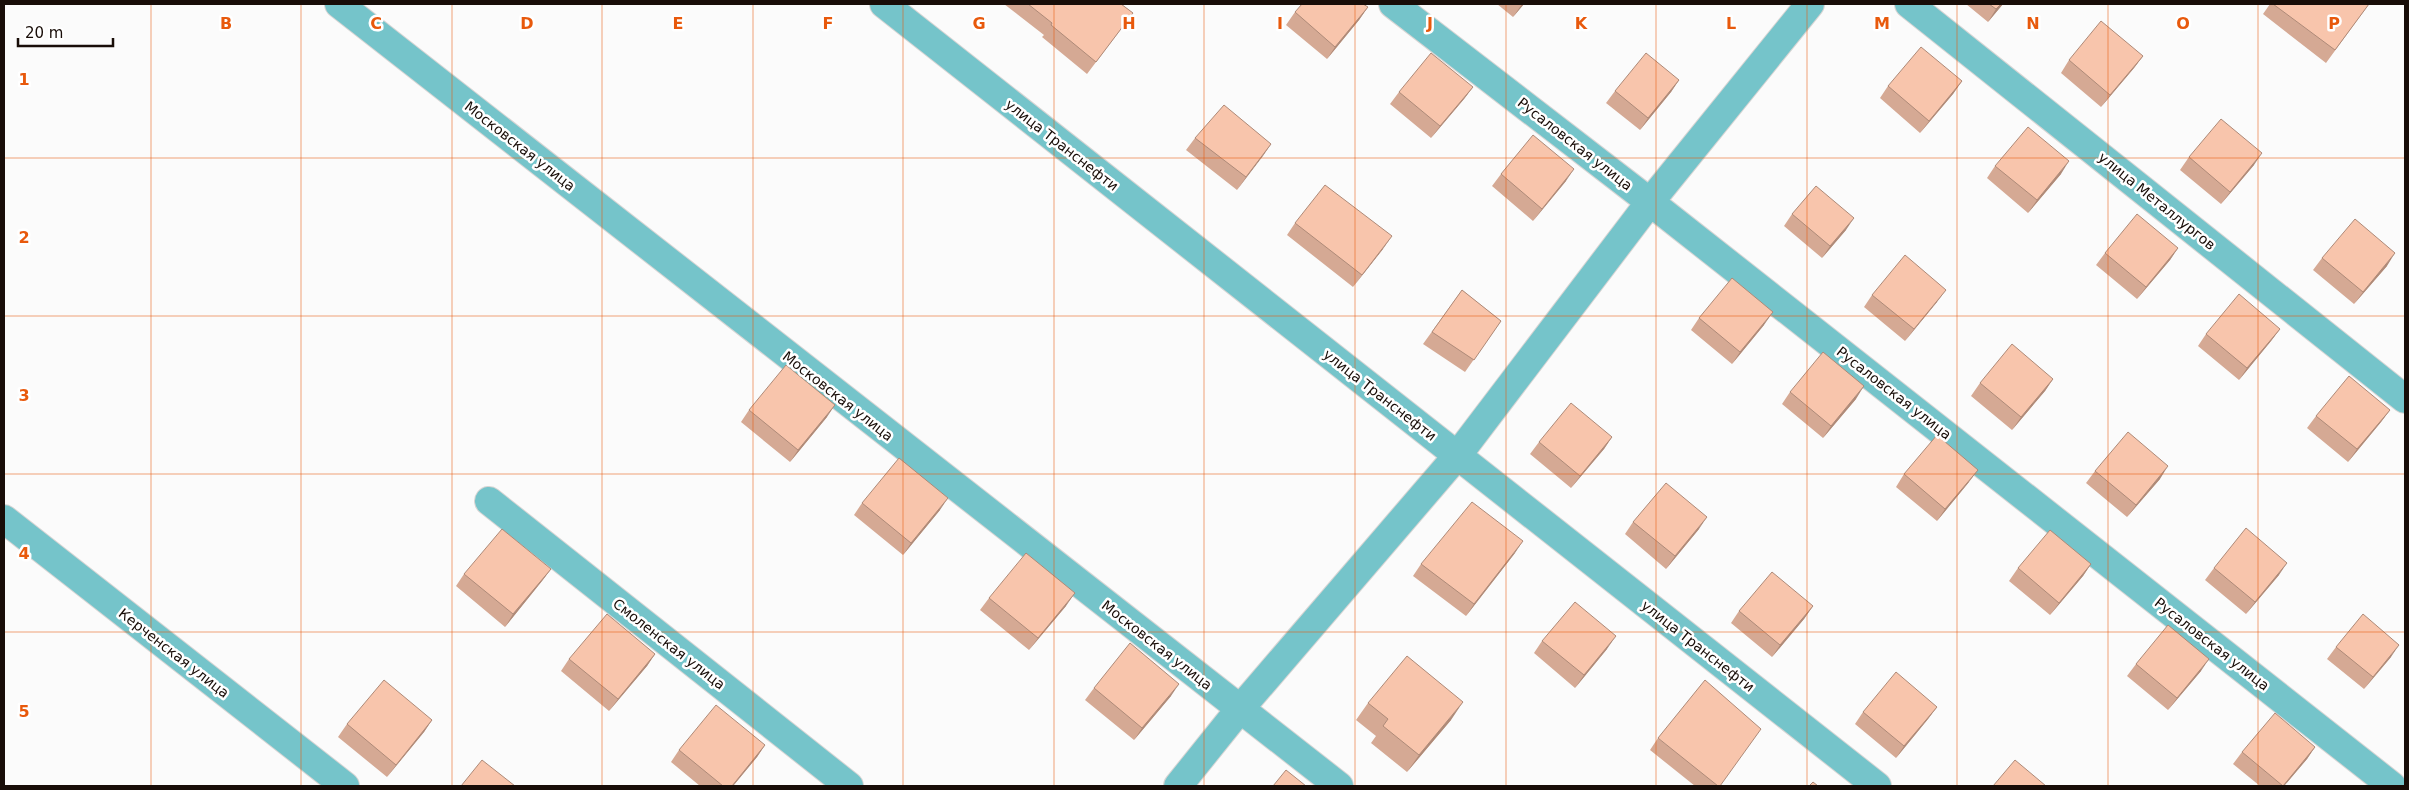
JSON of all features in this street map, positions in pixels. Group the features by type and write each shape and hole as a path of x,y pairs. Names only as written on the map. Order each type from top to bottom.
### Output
{"street":[{"name":"Московская улица","path":"339,4 1239,710 1339,786"},
{"name":"улица Транснефти","path":"884,4 1877,786"},
{"name":"Русаловская улица","path":"1393,4 1650,202 2392,786"},
{"path":"1178,786 1239,710 1457,456 1650,202 1810,4"},
{"name":"улица Металлургов","path":"1909,4 2405,399"},
{"name":"Смоленская улица","path":"489,501 849,786"},
{"name":"Керченская улица","path":"4,519 345,786"}],"building":[{"path":"1028,4 1121,4 1133,13 1096,62"},
{"path":"1302,4 1363,4 1368,7 1335,47 1295,12"},
{"path":"1989,4 2001,4 1996,9"},
{"path":"2273,4 2369,4 2335,50"},
{"path":"2101,21 2143,56 2110,95 2069,60"},
{"path":"1921,47 1962,81 1929,121 1888,86"},
{"path":"1431,53 1473,87 1440,126 1399,92"},
{"path":"1646,53 1679,80 1648,118 1615,91"},
{"path":"1224,105 1271,144 1246,177 1195,138"},
{"path":"2221,119 2262,153 2230,192 2189,157"},
{"path":"2028,127 2069,161 2037,200 1995,166"},
{"path":"1533,135 1574,169 1542,209 1501,174"},
{"path":"1325,185 1392,236 1362,275 1295,223"},
{"path":"1816,186 1854,218 1830,246 1792,214"},
{"path":"2137,214 2178,248 2146,287 2105,253"},
{"path":"2355,219 2395,253 2363,292 2322,258"},
{"path":"1905,255 1946,290 1914,329 1872,295"},
{"path":"1732,278 1773,312 1740,352 1699,318"},
{"path":"1462,290 1501,321 1474,360 1432,332"},
{"path":"2239,294 2280,329 2247,368 2206,334"},
{"path":"2012,344 2053,379 2021,417 1980,383"},
{"path":"1823,352 1864,386 1831,426 1790,392"},
{"path":"786,365 835,405 798,450 749,410"},
{"path":"2349,376 2390,410 2357,449 2316,416"},
{"path":"1571,403 1612,437 1580,476 1539,442"},
{"path":"2128,432 2168,466 2136,505 2095,471"},
{"path":"1937,435 1978,470 1945,509 1904,474"},
{"path":"899,458 948,498 911,543 862,503"},
{"path":"1666,483 1707,517 1675,556 1633,522"},
{"path":"1472,502 1523,541 1474,604 1421,564"},
{"path":"2246,528 2287,563 2255,602 2214,568"},
{"path":"502,529 551,569 513,614 464,574"},
{"path":"2050,530 2091,564 2059,603 2018,568"},
{"path":"1026,553 1075,593 1038,638 989,598"},
{"path":"1772,572 1813,606 1780,645 1739,611"},
{"path":"1575,602 1616,636 1584,675 1542,641"},
{"path":"607,614 655,654 618,699 569,659"},
{"path":"2363,614 2399,645 2373,677 2336,647"},
{"path":"2168,625 2209,659 2177,698 2136,664"},
{"path":"1130,643 1179,684 1142,728 1094,688"},
{"path":"1407,656 1463,702 1419,755 1383,726 1388,719 1368,703"},
{"path":"1896,672 1937,707 1904,746 1863,712"},
{"path":"384,680 432,720 396,765 347,724"},
{"path":"1705,680 1761,729 1720,786 1658,738"},
{"path":"716,705 765,745 732,786 723,786 679,750"},
{"path":"2275,713 2315,747 2283,786 2242,752"},
{"path":"482,760 515,786 461,786"},
{"path":"2015,760 2046,786 1993,786"},
{"path":"1286,770 1306,786 1273,786"},
{"path":"1813,782 1818,786 1809,786"}]}
